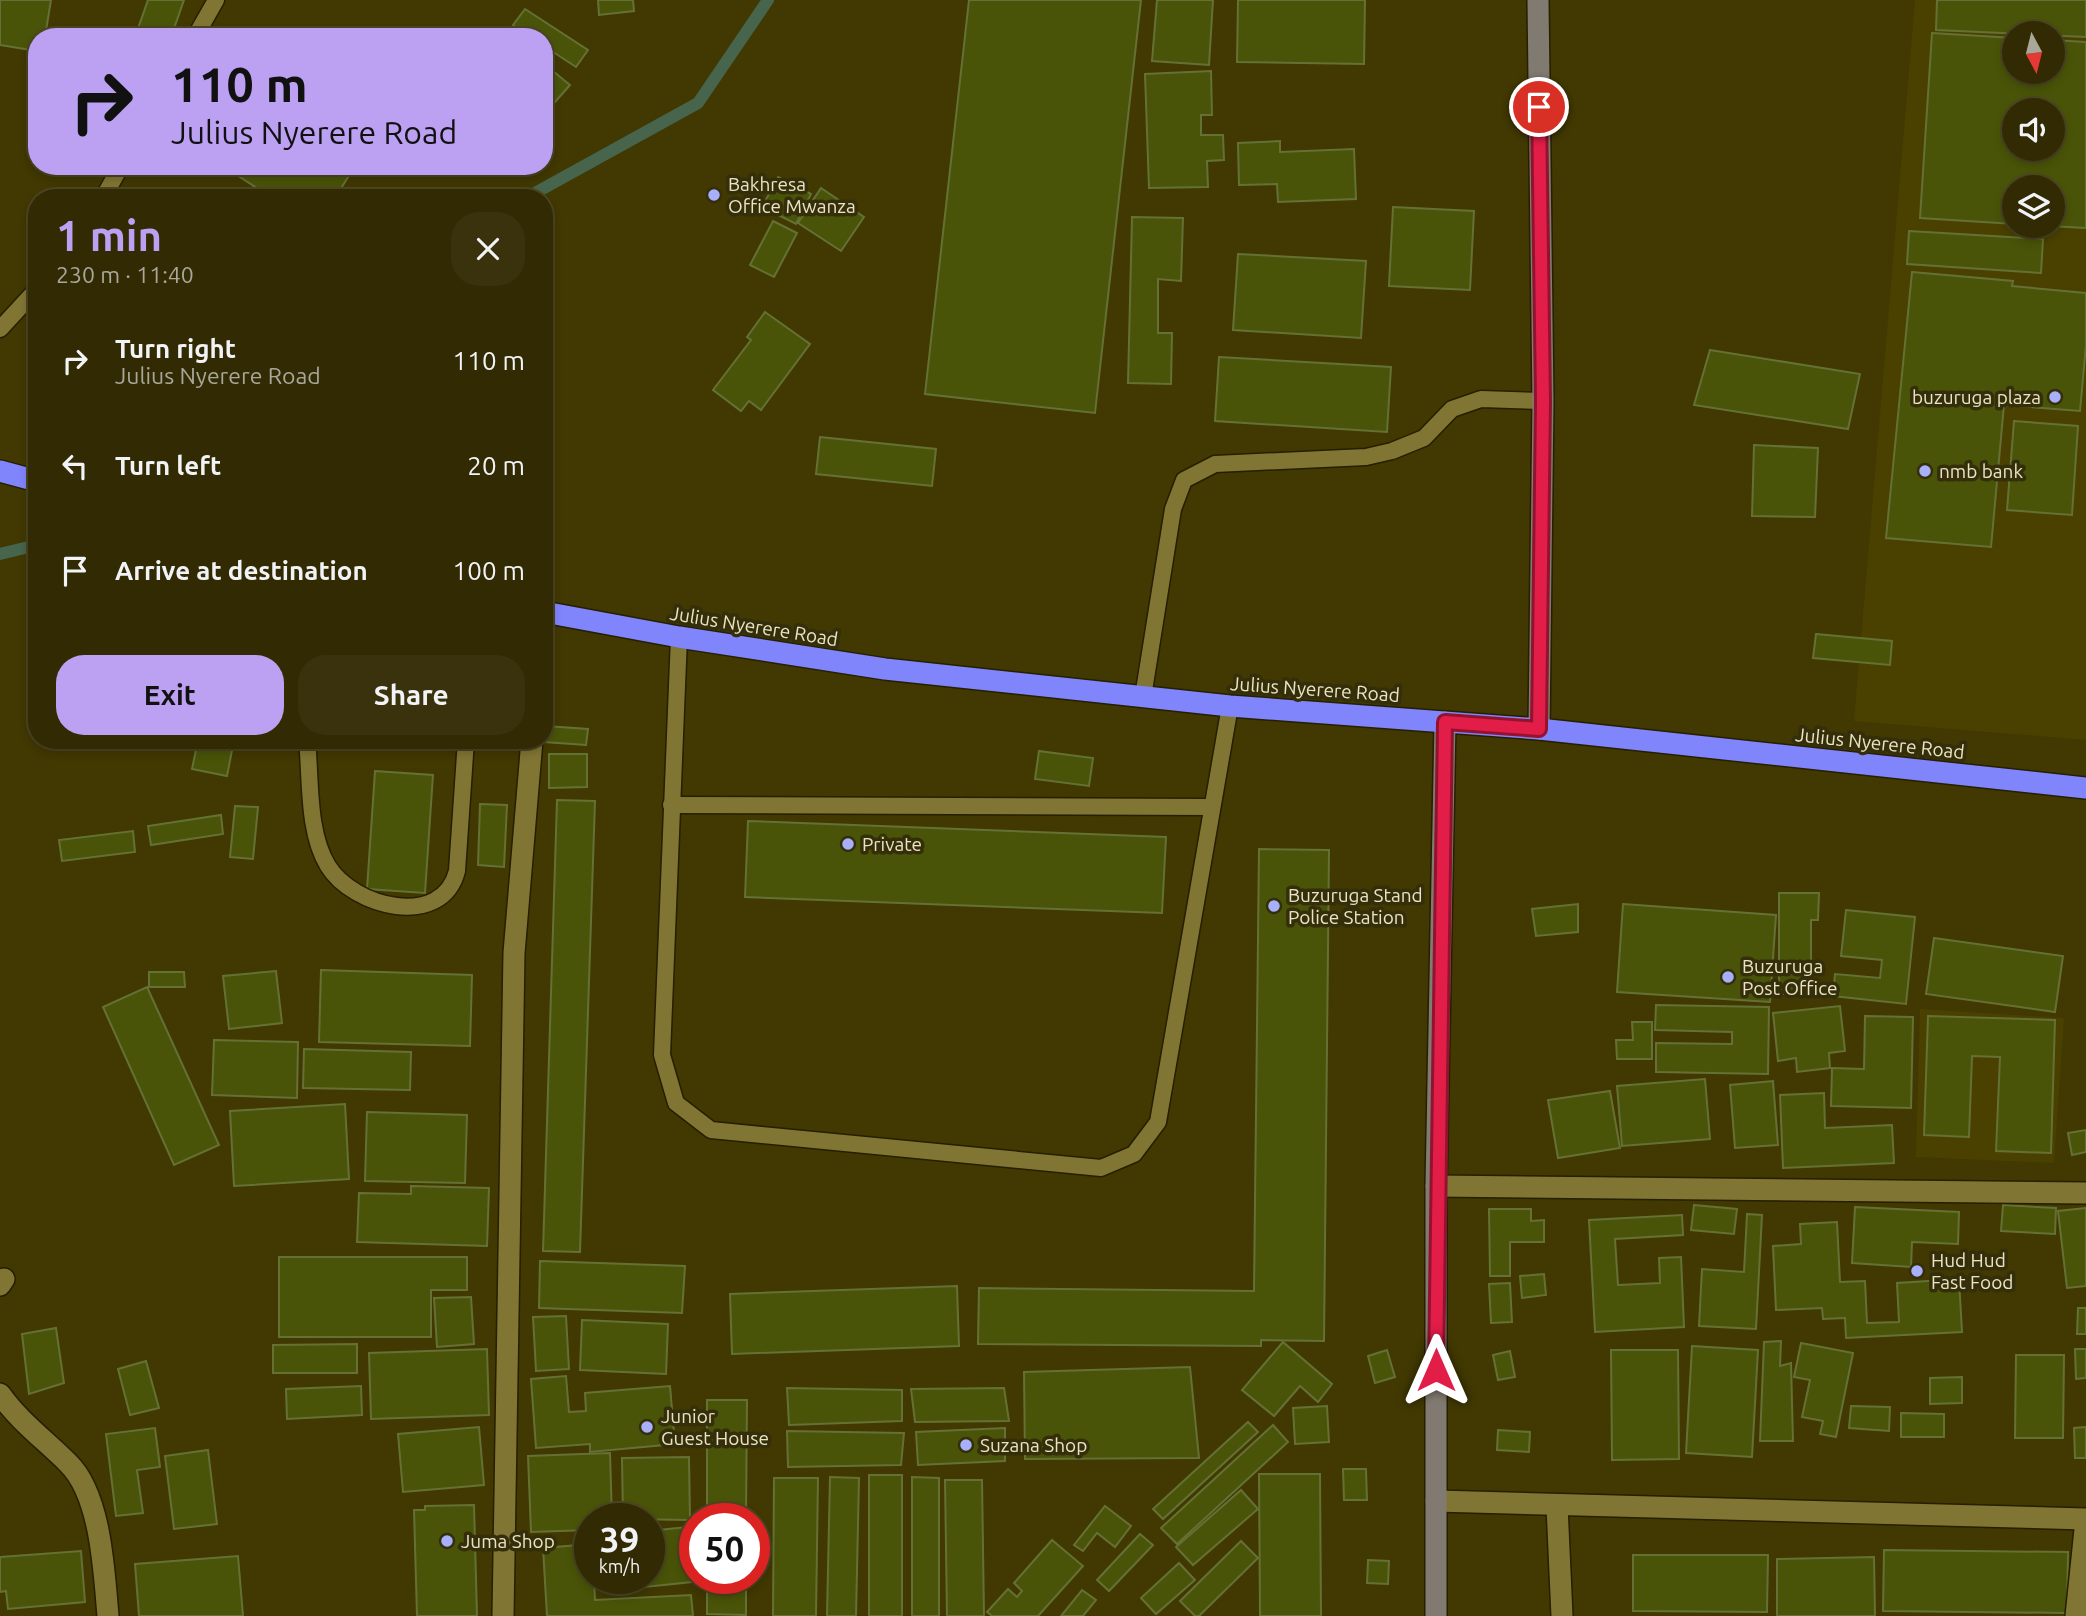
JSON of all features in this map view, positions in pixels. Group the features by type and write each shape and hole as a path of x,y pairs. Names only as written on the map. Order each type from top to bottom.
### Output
{"highway":[{"path":"0,471 28,479"},
{"name":"Julius Nyerere Road","path":"553,614 678,638 885,669 1230,706 1539,729 2086,788"}],"main road":[{"path":"1538,0 1543,401 1539,729"},
{"path":"1436,1616 1436,1186 1445,722"}],"street":[{"path":"503,1616 514,953 531,749"},
{"path":"1436,1186 2086,1193"},
{"path":"0,1394 46,1446 69,1464 88,1489 98,1533 108,1616"},
{"path":"1436,1501 2086,1520 2076,1616"},
{"path":"1557,1506 1563,1616"}],"lane":[{"path":"200,28 216,0"},
{"path":"0,329 28,299"},
{"path":"1143,697 1173,509 1184,480 1214,464 1379,454 1424,438 1452,409 1481,400 1543,401"},
{"path":"678,638 662,1055 676,1103 711,1130 1101,1168 1134,1154 1158,1122 1230,706"},
{"path":"308,749 318,843 328,866 361,897 389,905 425,905 444,897 453,886 465,749"},
{"path":"671,805 1211,807"}],"shaded area":[{"path":"1915,0 2086,0 2086,740 1854,721"},
{"path":"1920,1009 2064,1018 2054,1163 1916,1157"}],"building":[{"path":"0,0 51,0 46,28 28,28 28,50 0,45"},
{"path":"148,0 184,0 174,28 138,28"},
{"path":"598,0 633,0 634,11 599,15"},
{"path":"969,0 1141,0 1095,413 925,394"},
{"path":"1157,0 1213,0 1209,65 1152,61"},
{"path":"1238,0 1365,0 1364,64 1237,62"},
{"path":"1937,0 2086,0 2086,37 2065,36 2065,21 2002,21 2002,33 1936,30"},
{"path":"525,9 588,50 576,67 553,52 553,28 517,28 513,25"},
{"path":"1932,33 2002,37 2002,84 2065,84 2065,41 2086,42 2086,228 2065,227 2065,175 2002,175 2002,223 1920,218"},
{"path":"553,71 570,85 555,102 553,100"},
{"path":"1211,71 1212,115 1201,115 1201,135 1223,135 1224,160 1207,161 1208,187 1149,188 1145,74"},
{"path":"1280,141 1280,152 1354,149 1356,199 1278,202 1277,184 1239,185 1238,143"},
{"path":"237,175 349,175 341,189 258,189"},
{"path":"778,177 811,194 796,224 762,207"},
{"path":"821,188 864,217 841,251 798,223"},
{"path":"1393,207 1474,211 1470,290 1389,286"},
{"path":"1132,217 1183,218 1181,281 1158,279 1158,333 1172,333 1171,384 1128,383"},
{"path":"773,221 797,233 774,277 750,265"},
{"path":"1909,231 2043,239 2041,273 1907,264"},
{"path":"1238,254 1366,261 1361,338 1233,330"},
{"path":"1912,272 2013,281 2012,286 2086,293 2086,345 2080,411 2004,405 1991,547 1886,538"},
{"path":"765,312 810,344 761,410 749,401 741,411 713,390 751,340 747,337"},
{"path":"1710,350 1860,374 1848,429 1694,405"},
{"path":"1219,357 1391,367 1387,432 1215,421"},
{"path":"2014,421 2078,426 2072,515 2007,510"},
{"path":"820,437 936,449 932,486 816,474"},
{"path":"1754,445 1818,448 1815,517 1752,516"},
{"path":"1816,634 1892,641 1890,665 1813,658"},
{"path":"553,726 588,729 586,745 553,743"},
{"path":"196,749 232,749 227,776 192,769"},
{"path":"1039,751 1093,758 1089,786 1035,779"},
{"path":"549,754 587,754 587,787 549,788"},
{"path":"375,771 433,775 425,893 367,889"},
{"path":"557,800 595,801 580,1252 543,1251"},
{"path":"480,804 507,805 504,867 478,865"},
{"path":"235,806 258,807 253,859 230,857"},
{"path":"221,815 223,834 151,845 148,826"},
{"path":"748,821 1166,837 1162,913 745,897"},
{"path":"133,831 135,852 62,861 59,840"},
{"path":"1259,849 1329,850 1324,1341 1261,1340 1261,1346 978,1344 979,1288 1254,1291"},
{"path":"1779,893 1819,893 1818,920 1811,920 1811,994 1779,994"},
{"path":"1578,904 1578,932 1536,936 1532,909"},
{"path":"1623,904 1776,915 1770,1002 1617,992"},
{"path":"1846,910 1915,917 1906,1004 1833,996 1835,974 1880,978 1882,960 1841,956"},
{"path":"1934,938 2063,956 2055,1012 1926,994"},
{"path":"321,970 472,975 470,1046 319,1042"},
{"path":"276,971 282,1023 229,1029 223,976"},
{"path":"149,972 184,972 185,987 149,987"},
{"path":"147,987 219,1145 174,1165 103,1007"},
{"path":"1656,1005 1769,1007 1768,1074 1656,1072 1656,1043 1732,1044 1732,1032 1655,1030"},
{"path":"1840,1006 1845,1051 1829,1053 1830,1068 1797,1072 1796,1058 1778,1061 1773,1013"},
{"path":"1865,1016 1913,1017 1911,1108 1831,1106 1832,1068 1864,1069"},
{"path":"1928,1016 2055,1020 2051,1153 1996,1151 2000,1057 1972,1056 1969,1137 1924,1135"},
{"path":"1632,1022 1652,1022 1652,1059 1617,1059 1616,1040 1633,1040"},
{"path":"214,1040 298,1042 297,1098 212,1095"},
{"path":"304,1049 411,1052 410,1090 303,1088"},
{"path":"1705,1079 1710,1139 1622,1146 1617,1086"},
{"path":"1773,1081 1778,1145 1735,1148 1730,1085"},
{"path":"1610,1091 1620,1148 1558,1158 1548,1100"},
{"path":"1824,1093 1825,1128 1892,1125 1894,1163 1783,1168 1780,1095"},
{"path":"345,1104 349,1179 234,1186 230,1111"},
{"path":"367,1112 467,1115 465,1183 365,1181"},
{"path":"2086,1130 2086,1152 2072,1155 2068,1133"},
{"path":"411,1186 489,1188 487,1246 357,1242 359,1193 411,1194"},
{"path":"1694,1205 1737,1209 1734,1234 1691,1230"},
{"path":"2003,1205 2056,1208 2055,1234 2001,1231"},
{"path":"1855,1207 1959,1212 1958,1244 1912,1242 1911,1267 1852,1263"},
{"path":"2086,1208 2086,1286 2067,1288 2058,1211"},
{"path":"1489,1209 1531,1209 1531,1221 1544,1220 1544,1242 1510,1242 1510,1276 1490,1276"},
{"path":"1747,1214 1762,1215 1756,1329 1699,1326 1702,1269 1744,1272"},
{"path":"1682,1215 1683,1235 1615,1239 1618,1285 1660,1283 1659,1258 1681,1257 1684,1327 1595,1332 1589,1220"},
{"path":"1837,1222 1840,1282 1865,1281 1867,1323 1899,1322 1897,1283 1959,1279 1962,1332 1846,1338 1845,1318 1823,1319 1822,1308 1776,1310 1773,1246 1801,1244 1800,1224"},
{"path":"279,1257 467,1257 467,1290 431,1290 431,1337 279,1337"},
{"path":"540,1261 685,1266 682,1313 539,1308"},
{"path":"1544,1274 1546,1295 1522,1298 1520,1276"},
{"path":"1510,1283 1512,1322 1491,1323 1489,1284"},
{"path":"957,1286 959,1346 732,1354 730,1294"},
{"path":"471,1297 474,1344 437,1347 434,1298"},
{"path":"2078,1308 2086,1308 2086,1334 2077,1334"},
{"path":"566,1316 569,1369 536,1371 533,1317"},
{"path":"582,1320 668,1324 666,1374 580,1370"},
{"path":"56,1328 64,1383 29,1394 22,1334"},
{"path":"1781,1341 1780,1366 1791,1363 1793,1441 1760,1441 1764,1342"},
{"path":"1283,1342 1332,1384 1318,1402 1300,1386 1274,1416 1242,1390"},
{"path":"1801,1343 1853,1353 1836,1437 1820,1434 1823,1421 1802,1417 1810,1380 1794,1377"},
{"path":"357,1344 357,1373 273,1373 273,1345"},
{"path":"1692,1346 1758,1350 1752,1457 1686,1453"},
{"path":"487,1349 489,1415 371,1419 369,1353"},
{"path":"2075,1349 2086,1349 2086,1378 2076,1379"},
{"path":"1387,1350 1395,1377 1375,1383 1368,1356"},
{"path":"1611,1350 1678,1350 1679,1459 1612,1460"},
{"path":"1510,1351 1515,1377 1498,1380 1493,1355"},
{"path":"2016,1355 2064,1355 2063,1438 2015,1438"},
{"path":"146,1361 159,1408 130,1415 118,1369"},
{"path":"1190,1367 1199,1458 1025,1459 1024,1372"},
{"path":"566,1376 569,1412 586,1411 585,1393 670,1386 675,1444 590,1452 590,1444 536,1448 531,1379"},
{"path":"1962,1377 1962,1403 1930,1404 1930,1378"},
{"path":"361,1386 362,1415 287,1419 286,1389"},
{"path":"787,1388 902,1390 902,1421 789,1425"},
{"path":"1004,1388 1009,1421 915,1422 911,1389"},
{"path":"707,1400 747,1400 746,1503 707,1503"},
{"path":"1327,1406 1329,1442 1295,1444 1293,1408"},
{"path":"1851,1406 1890,1407 1889,1431 1849,1428"},
{"path":"1901,1413 1944,1414 1944,1437 1901,1437"},
{"path":"1248,1422 1258,1432 1163,1519 1153,1509"},
{"path":"1273,1425 1288,1442 1177,1544 1161,1528"},
{"path":"479,1427 484,1485 403,1492 398,1434"},
{"path":"2086,1427 2086,1458 2075,1458 2074,1428"},
{"path":"155,1428 160,1467 137,1470 143,1513 116,1516 106,1434"},
{"path":"1005,1428 1005,1461 918,1465 916,1432"},
{"path":"1498,1430 1530,1432 1529,1452 1497,1450"},
{"path":"787,1431 904,1433 901,1465 788,1467"},
{"path":"208,1450 217,1524 174,1529 165,1456"},
{"path":"610,1453 612,1503 574,1503 574,1531 531,1532 528,1456"},
{"path":"689,1457 690,1503 679,1503 679,1520 665,1520 665,1503 623,1503 622,1458"},
{"path":"1343,1469 1366,1469 1367,1500 1344,1500"},
{"path":"1259,1474 1320,1474 1321,1616 1260,1616"},
{"path":"869,1475 902,1475 902,1616 869,1616"},
{"path":"830,1477 859,1478 856,1616 827,1616"},
{"path":"912,1477 939,1478 939,1616 912,1616"},
{"path":"774,1478 818,1478 816,1616 773,1616"},
{"path":"945,1480 982,1480 984,1616 947,1616"},
{"path":"1241,1490 1258,1509 1193,1565 1176,1547"},
{"path":"474,1505 477,1616 417,1616 414,1510 425,1510 425,1506"},
{"path":"1105,1506 1131,1526 1115,1547 1097,1533 1083,1551 1074,1545"},
{"path":"679,1528 679,1583 665,1585 665,1529"},
{"path":"1140,1534 1153,1545 1109,1591 1097,1580"},
{"path":"1052,1540 1083,1566 1038,1616 992,1616 987,1612 1008,1589 1017,1597 1022,1591 1014,1583"},
{"path":"1241,1541 1258,1558 1199,1616 1195,1616 1180,1601"},
{"path":"574,1545 574,1594 595,1594 595,1600 691,1595 693,1616 547,1616 543,1548"},
{"path":"1884,1550 2068,1552 2067,1613 1883,1611"},
{"path":"81,1551 85,1602 8,1609 6,1591 0,1592 0,1557"},
{"path":"1633,1555 1768,1555 1767,1612 1633,1611"},
{"path":"238,1556 243,1616 139,1616 135,1564"},
{"path":"1874,1557 1875,1616 1777,1616 1777,1559"},
{"path":"1368,1560 1389,1561 1388,1584 1367,1583"},
{"path":"1179,1563 1195,1580 1156,1614 1141,1598"},
{"path":"1082,1590 1096,1600 1083,1616 1061,1616"},
{"path":"707,1594 746,1594 746,1615 707,1614"}],"waterway":[{"path":"542,189 698,103 768,0"},
{"path":"0,554 28,547"}],"place":[{"name":"Bakhresa Office Mwanza","path":"714,195"},
{"name":"buzuruga plaza","path":"2055,397"},
{"name":"nmb bank","path":"1925,471"},
{"name":"Private","path":"848,844"},
{"name":"Buzuruga Stand Police Station","path":"1274,906"},
{"name":"Buzuruga Post Office","path":"1728,977"},
{"name":"Hud Hud Fast Food","path":"1917,1271"},
{"name":"Junior Guest House","path":"647,1427"},
{"name":"Suzana Shop","path":"966,1445"},
{"name":"Juma Shop","path":"447,1541"}],"route":[{"path":"1436,1370 1436,1186 1445,722 1539,729 1543,401 1539,107"}]}
